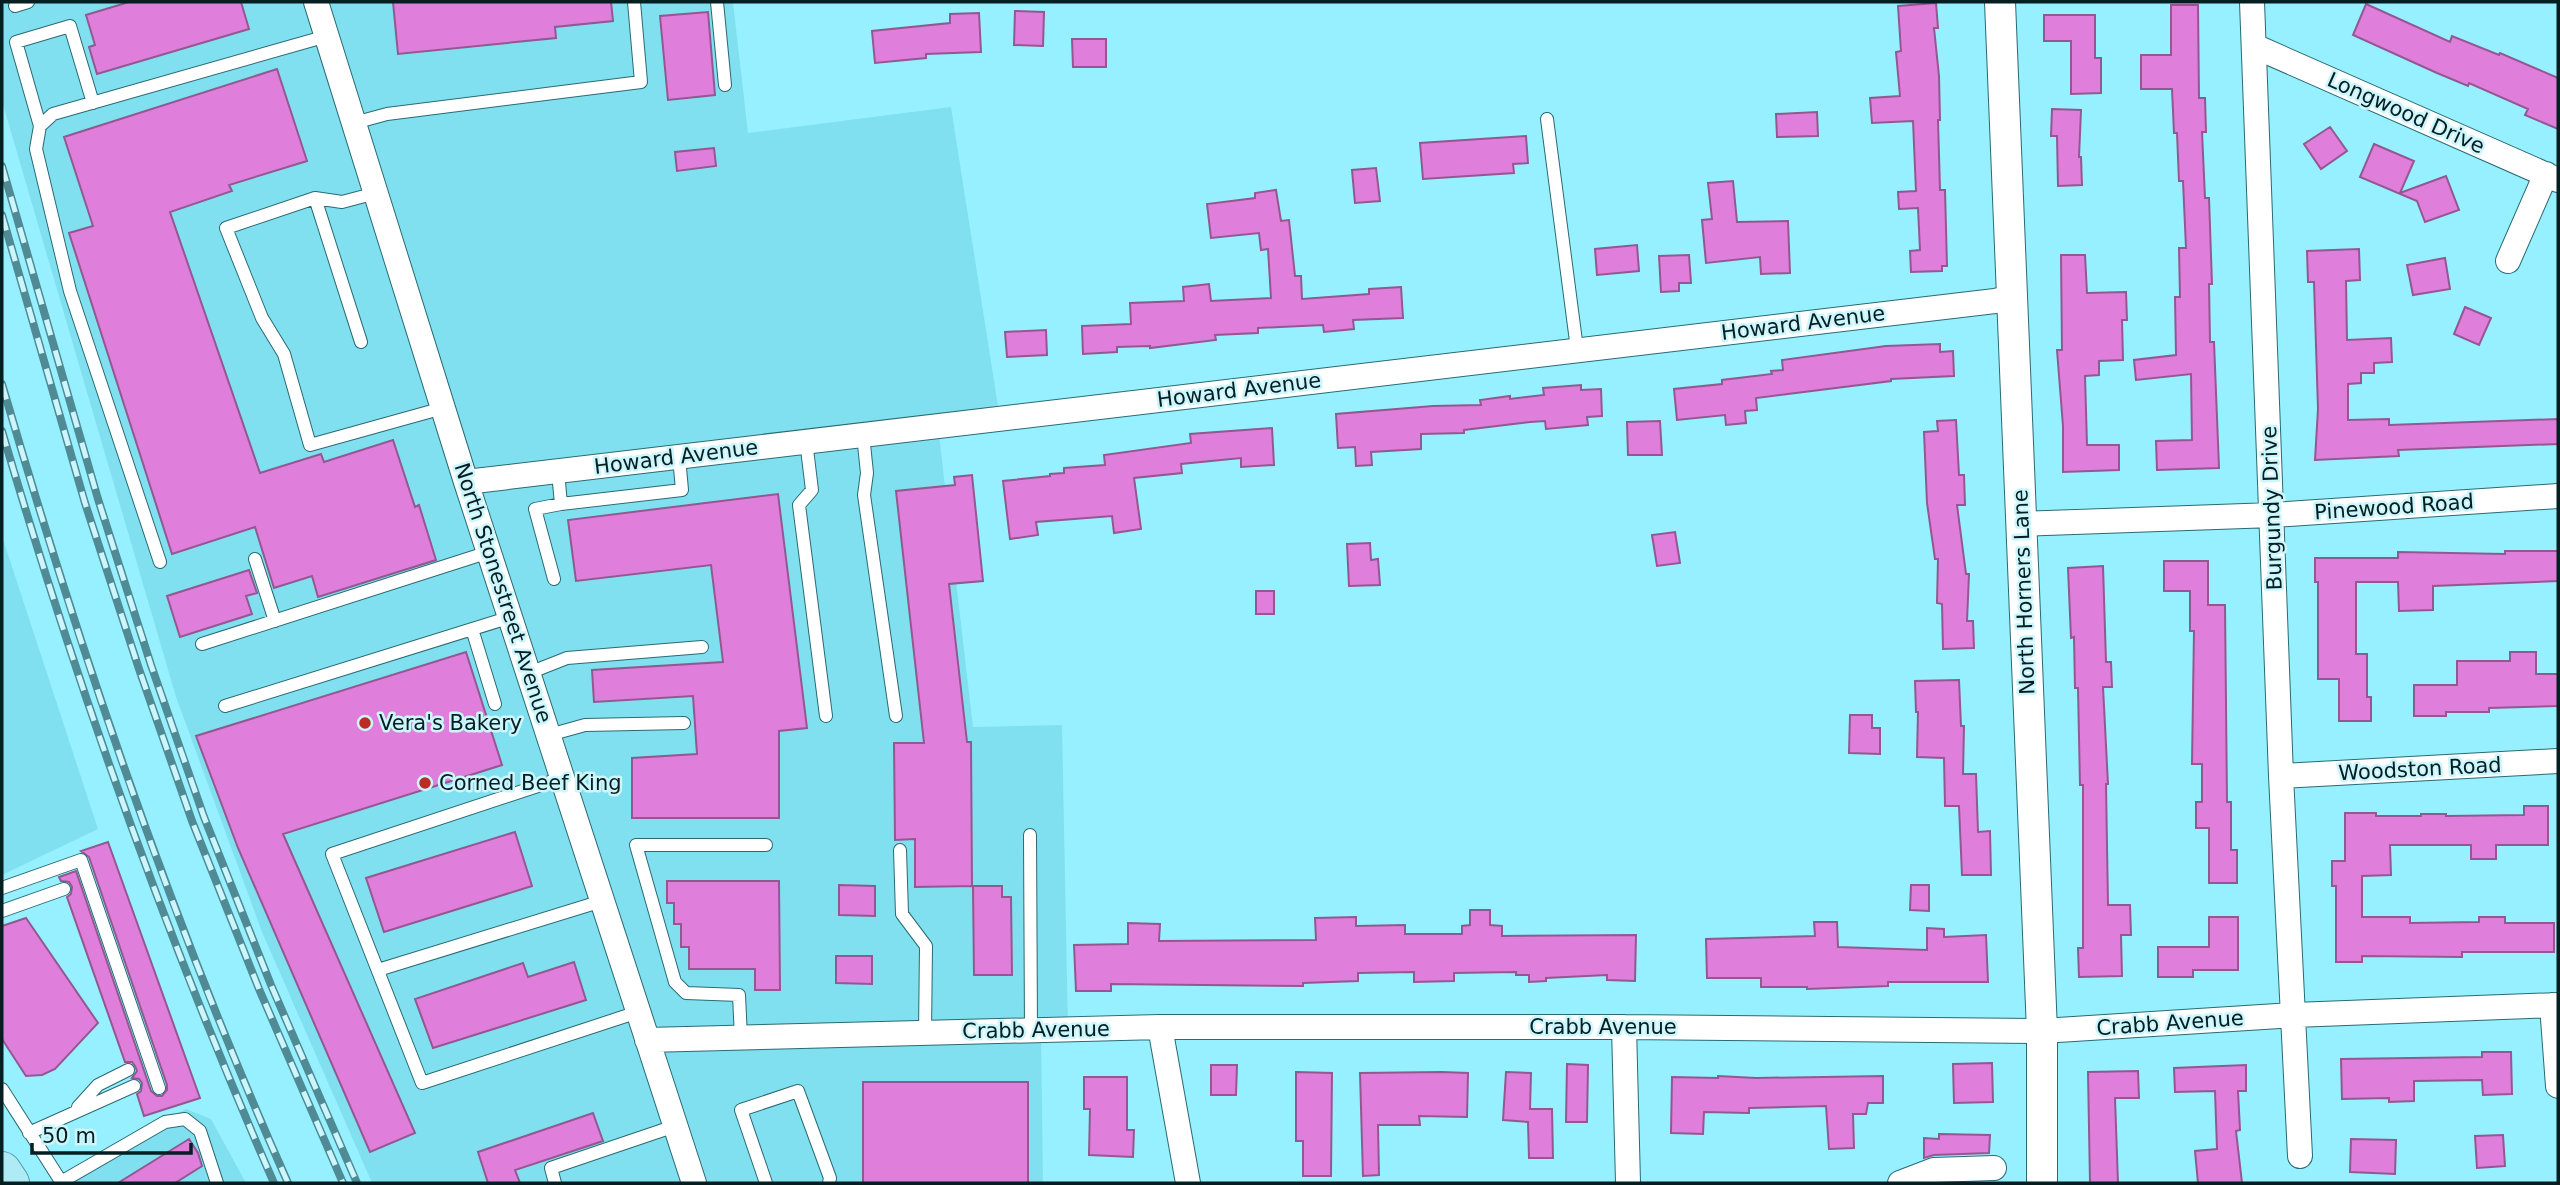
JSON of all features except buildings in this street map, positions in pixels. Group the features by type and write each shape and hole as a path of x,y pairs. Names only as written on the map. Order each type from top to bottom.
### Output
{"main road":[{"path":"2,1171 10,1183"}],"street":[{"name":"North Stonestreet Avenue","path":"316,2 466,482 694,1183"},
{"name":"North Horners Lane","path":"2000,2 2042,1031 2042,1183"},
{"name":"Burgundy Drive","path":"2252,2 2281,776 2300,1156"},
{"name":"Longwood Drive","path":"2254,46 2552,177"},
{"path":"2508,261 2552,177"},
{"name":"Howard Avenue","path":"466,482 2012,297"},
{"name":"Pinewood Road","path":"2021,524 2273,515 2558,496"},
{"name":"Woodston Road","path":"2281,776 2558,761"},
{"path":"2555,1005 2558,1086"},
{"name":"Crabb Avenue","path":"647,1040 1160,1027 1624,1027 2042,1031 2294,1015 2555,1005"},
{"path":"1160,1027 1188,1183"},
{"path":"1624,1027 1628,1183"},
{"path":"1900,1183 1934,1170 1994,1168"}],"lane":[{"path":"354,123 387,114 641,82 634,2"},
{"path":"717,2 725,85"},
{"path":"93,103 71,26 16,42 40,126 36,149 39,167 71,291 160,562"},
{"path":"40,126 53,114 327,36"},
{"path":"1547,119 1577,349"},
{"path":"376,193 342,202 315,198 226,228 262,318 284,354 310,445 443,408"},
{"path":"315,198 361,342"},
{"path":"863,435 867,473 864,495 896,716"},
{"path":"806,442 812,490 799,505 826,716"},
{"path":"554,579 535,509 682,489 679,457"},
{"path":"558,471 561,504"},
{"path":"202,644 489,552"},
{"path":"256,559 275,621"},
{"path":"225,706 511,617"},
{"path":"472,629 495,704"},
{"path":"529,673 567,658 702,648"},
{"path":"549,735 585,725 684,723"},
{"path":"562,778 332,854 422,1083 638,1012"},
{"path":"1031,835 1031,1030"},
{"path":"741,1038 740,995 686,993 675,982 636,845 766,845"},
{"path":"900,850 902,914 926,946 925,1033"},
{"path":"2,888 82,860 159,1088"},
{"path":"2,911 64,889"},
{"path":"378,970 602,901"},
{"path":"73,1113 98,1085 128,1070"},
{"path":"29,1132 134,1086"},
{"path":"2,1089 61,1182 165,1122 185,1119 200,1131 217,1183"},
{"path":"766,1183 741,1110 798,1091 830,1178 829,1183"},
{"path":"555,1183 551,1168 675,1126"}],"shaded area":[{"path":"2,2 733,2 748,133 951,107 1000,419 938,426 973,727 1062,725 1068,1029 1041,1030 1043,1183 372,1183 262,932 176,697 2,101"},
{"path":"2,536 98,829 2,875"},
{"path":"186,1109 211,1119 246,1183 50,1181"}],"railway":[{"path":"2,166 98,499 151,665 204,817 271,985 357,1183"},
{"path":"2,215 85,503 192,821 259,989 343,1183"},
{"path":"2,384 64,587 132,789 206,988 288,1183"},
{"path":"2,431 61,622 126,812 197,999 274,1183"}],"place":[{"name":"Vera's Bakery","path":"365,723"},
{"name":"Corned Beef King","path":"425,783"}]}
